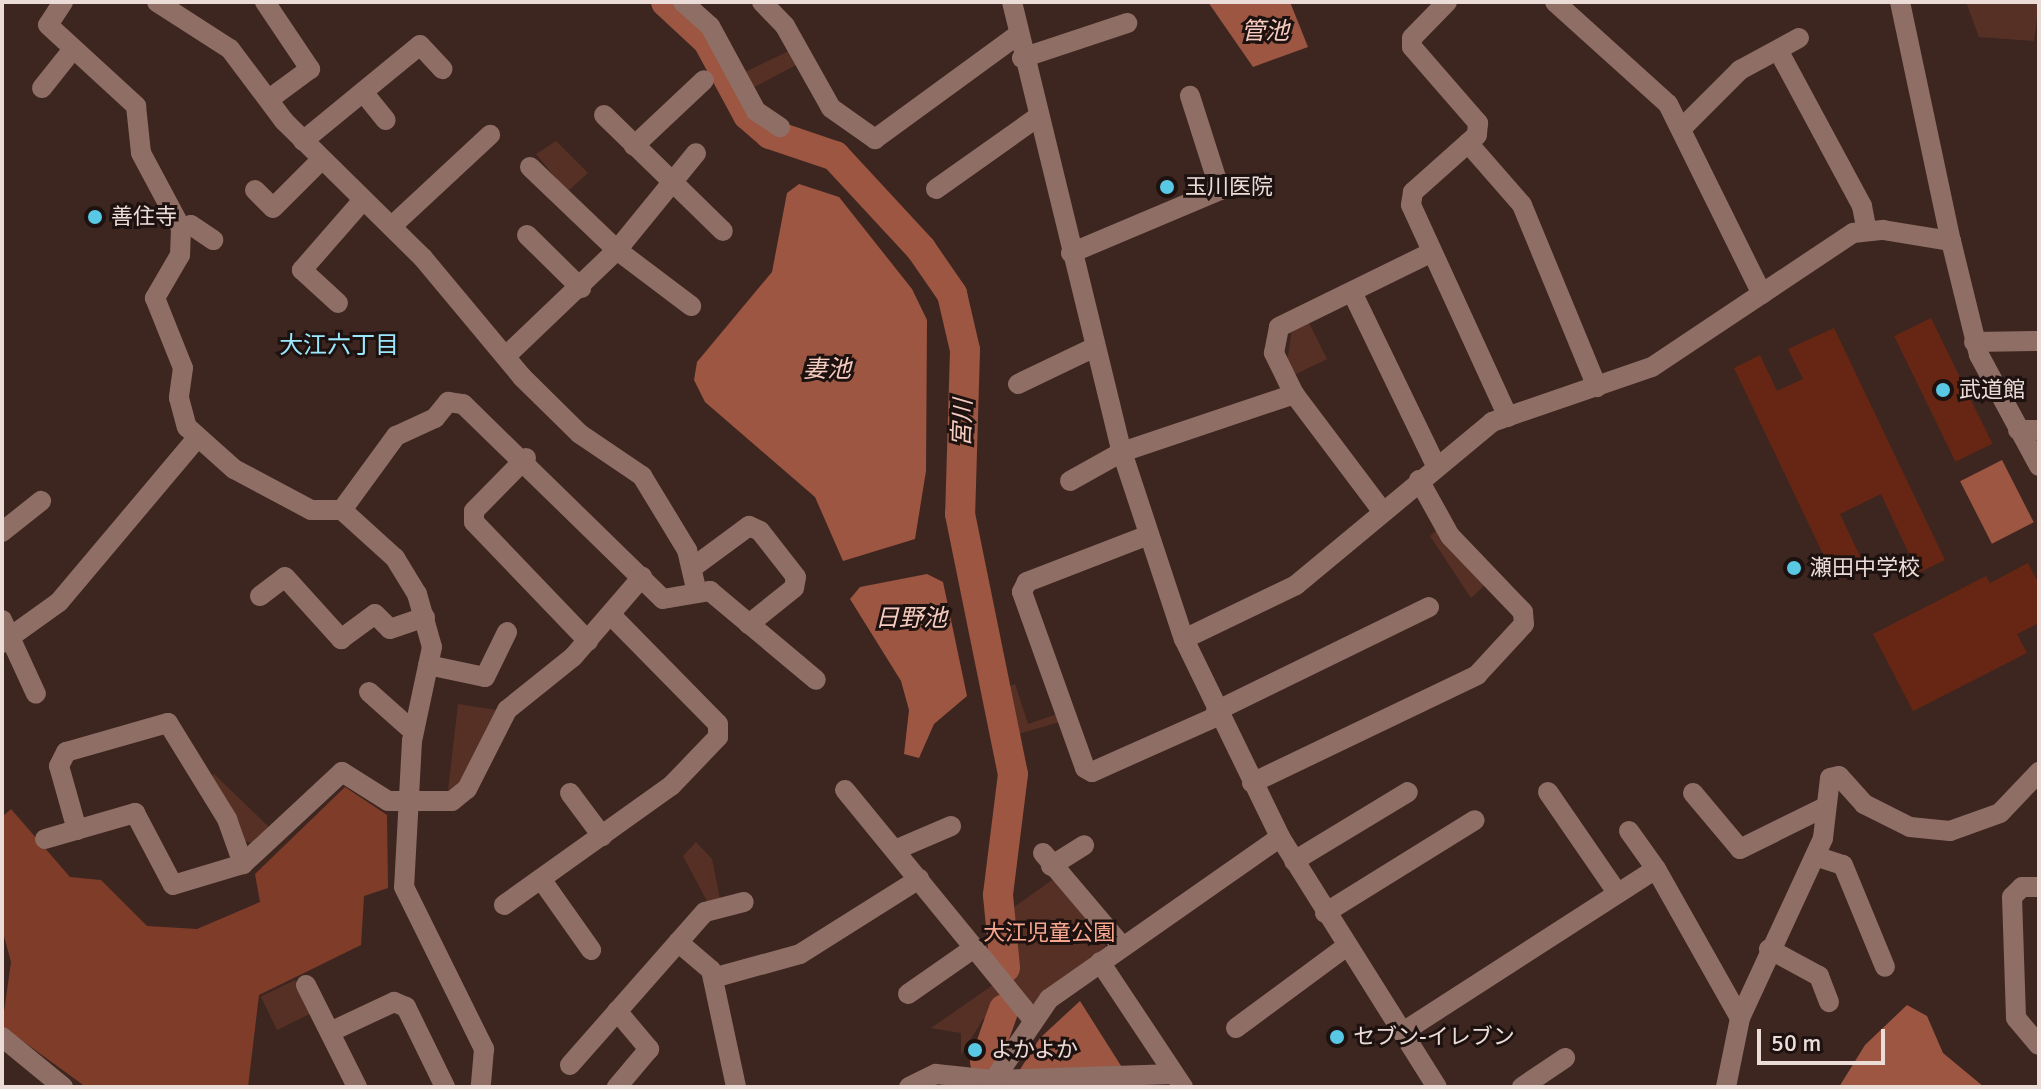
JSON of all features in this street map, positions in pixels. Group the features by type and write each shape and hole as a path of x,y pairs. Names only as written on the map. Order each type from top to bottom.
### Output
{"street":[{"path":"63,2 45,19 136,106 141,153 181,228 180,255 155,298 183,368 180,413 197,438 234,469 311,510 342,510 395,558 425,617 428,665 413,731 404,887 484,1049 481,1087"},
{"path":"157,2 230,49 272,97 303,141 392,226 506,356 580,434 642,476 692,568 697,593"},
{"path":"265,2 310,69 272,97"},
{"path":"683,2 710,26 756,111 780,127"},
{"path":"762,2 785,26 831,108 875,139 1019,34"},
{"path":"1012,2 1122,452 1146,536 1184,639 1217,714 1280,837 1325,913 1406,1030 1430,1084"},
{"path":"1447,2 1412,38 1412,47 1478,123 1468,143 1413,192 1411,205 1508,417"},
{"path":"1555,2 1654,90 1683,127 1762,294"},
{"path":"1900,2 1974,342 2029,430 2039,466"},
{"path":"1023,57 1127,23"},
{"path":"1683,127 1740,70 1799,38"},
{"path":"303,141 420,45 442,69"},
{"path":"42,88 73,49"},
{"path":"1778,50 1862,206 1867,231"},
{"path":"634,146 704,80"},
{"path":"363,92 386,120"},
{"path":"1071,253 1220,190 1190,96"},
{"path":"604,115 671,188 723,231"},
{"path":"936,189 1039,116"},
{"path":"392,226 490,135"},
{"path":"1468,143 1522,205 1597,387"},
{"path":"506,356 581,288 617,250 671,188 696,153"},
{"path":"255,190 273,208 321,160"},
{"path":"530,167 617,250 691,306"},
{"path":"338,303 302,270 363,200"},
{"path":"181,228 191,225 213,240"},
{"path":"1184,639 1296,585 1436,466 1508,417 1652,367 1838,240 1867,231 1951,241"},
{"path":"527,235 581,288"},
{"path":"1383,512 1294,394 1274,353 1279,327 1432,252"},
{"path":"1352,292 1436,466"},
{"path":"1974,342 2039,341"},
{"path":"1018,384 1095,347"},
{"path":"1070,481 1122,452 1294,394"},
{"path":"342,510 396,436 435,418 448,402 463,404 526,458 663,599 710,591 816,680"},
{"path":"36,694 5,633 97,562 197,438"},
{"path":"526,458 474,511 474,522 588,641"},
{"path":"1252,783 1477,675 1524,624 1523,612 1450,536 1419,480"},
{"path":"2,532 41,501"},
{"path":"692,568 749,526 760,531 796,577 794,588 749,624"},
{"path":"1146,536 1027,582 1022,592 1085,768 1092,772 1217,714 1429,607"},
{"path":"260,596 285,577 341,639 375,614 390,629 425,617"},
{"path":"45,839 135,813 173,885 243,864 342,772 410,806 452,801 467,789 507,710 588,641 642,577"},
{"path":"504,905 671,786 718,737 718,724 611,615"},
{"path":"428,665 485,677 507,632"},
{"path":"369,692 413,731"},
{"path":"77,830 59,766 66,752 168,723 227,819 243,864"},
{"path":"1726,1087 1740,1018 1769,949 1815,856 1825,822 1821,809 1830,778 1839,776 1886,816 1955,831 1979,826 2030,794 2039,772"},
{"path":"845,790 1031,1017"},
{"path":"1294,861 1408,792"},
{"path":"1548,792 1616,891"},
{"path":"570,793 602,836"},
{"path":"1693,793 1740,849 1821,809"},
{"path":"1325,913 1475,820"},
{"path":"895,850 951,826"},
{"path":"1629,831 1656,869 1740,1018"},
{"path":"991,1084 1031,1017 1122,946 1280,837"},
{"path":"1084,845 1047,860 1081,890 1122,946"},
{"path":"1815,856 1843,865 1885,967"},
{"path":"1406,1030 1616,891 1656,869"},
{"path":"541,879 591,950"},
{"path":"713,978 800,954 919,879"},
{"path":"2039,887 2022,887 2012,897 2016,1018 2039,1045"},
{"path":"570,1065 705,912 744,902"},
{"path":"678,942 713,978 736,1087"},
{"path":"1236,1028 1347,946"},
{"path":"908,994 974,948"},
{"path":"1769,949 1819,976 1829,1002"},
{"path":"1100,962 1179,1080"},
{"path":"306,985 357,1087"},
{"path":"330,1032 394,1002 406,1007 445,1087"},
{"path":"617,1011 649,1049 617,1087"},
{"path":"2,1038 63,1087"},
{"path":"1522,1087 1565,1058"},
{"path":"910,1087 936,1074 991,1084 1179,1080"}],"green space":[{"path":"1966,2 2039,2 2034,41 1979,37"},
{"path":"791,50 798,64 749,90 745,72"},
{"path":"556,141 588,173 567,192 536,154"},
{"path":"1309,323 1327,359 1294,375 1287,364 1292,329"},
{"path":"1437,530 1487,583 1471,598 1430,536"},
{"path":"1015,684 1028,724 1060,713 1063,721 1012,736 998,690"},
{"path":"458,704 496,710 460,784 448,791"},
{"path":"214,774 272,830 256,844 244,841 209,778"},
{"path":"696,842 712,859 720,899 708,903 683,856"},
{"name":"大江児童公園","path":"1052,880 1076,898 1106,946 1033,1004 1009,977 1006,913"},
{"path":"295,980 311,1013 277,1030 261,997"},
{"path":"993,985 1001,994 996,1021 983,1019 961,1055 961,1033 931,1028"}],"shaded area":[{"path":"345,787 387,815 388,888 364,896 361,945 259,995 248,1087 86,1087 2,1026 11,962 2,929 2,817 11,809 70,877 101,880 147,926 197,929 260,902 255,874"}],"water":[{"name":"管池","path":"1208,2 1290,2 1308,47 1253,67"},
{"name":"妻池","path":"799,184 839,197 912,289 927,320 926,471 915,539 843,561 815,497 705,402 694,380 697,362 772,272 787,193"},
{"path":"2002,460 2034,522 1992,544 1960,481"},
{"name":"日野池","path":"927,574 943,582 967,696 934,724 919,758 904,754 909,710 901,681 850,599 860,587"},
{"path":"1080,1001 1123,1069 1019,1071 1040,1038"},
{"path":"1907,1005 1927,1016 1943,1053 1984,1087 1839,1087 1865,1045"}],"building":[{"name":"武道館","path":"1931,318 1992,444 1956,462 1894,336"},
{"path":"1834,328 1945,560 1918,573 1881,494 1840,514 1865,567 1836,581 1734,368 1760,355 1777,391 1803,379 1788,349"},
{"path":"2028,563 2039,584 2039,623 2017,634 2027,653 1913,711 1873,634 1986,576 1990,583"}],"waterway":[{"name":"宮川","path":"666,2 708,41 748,115 770,134 835,156 921,249 952,294 965,350 960,514 1013,774 998,895 1005,968"},
{"name":"宮川","path":"985,1062 1004,1009"}],"place":[{"name":"玉川医院","path":"1167,187"},
{"name":"善住寺","path":"95,217"},
{"name":"武道館","path":"1943,390"},
{"name":"瀬田中学校","path":"1794,568"},
{"name":"セブン-イレブン","path":"1337,1037"},
{"name":"よかよか","path":"975,1050"}],"district":[{"name":"大江六丁目","path":"339,346"}]}
